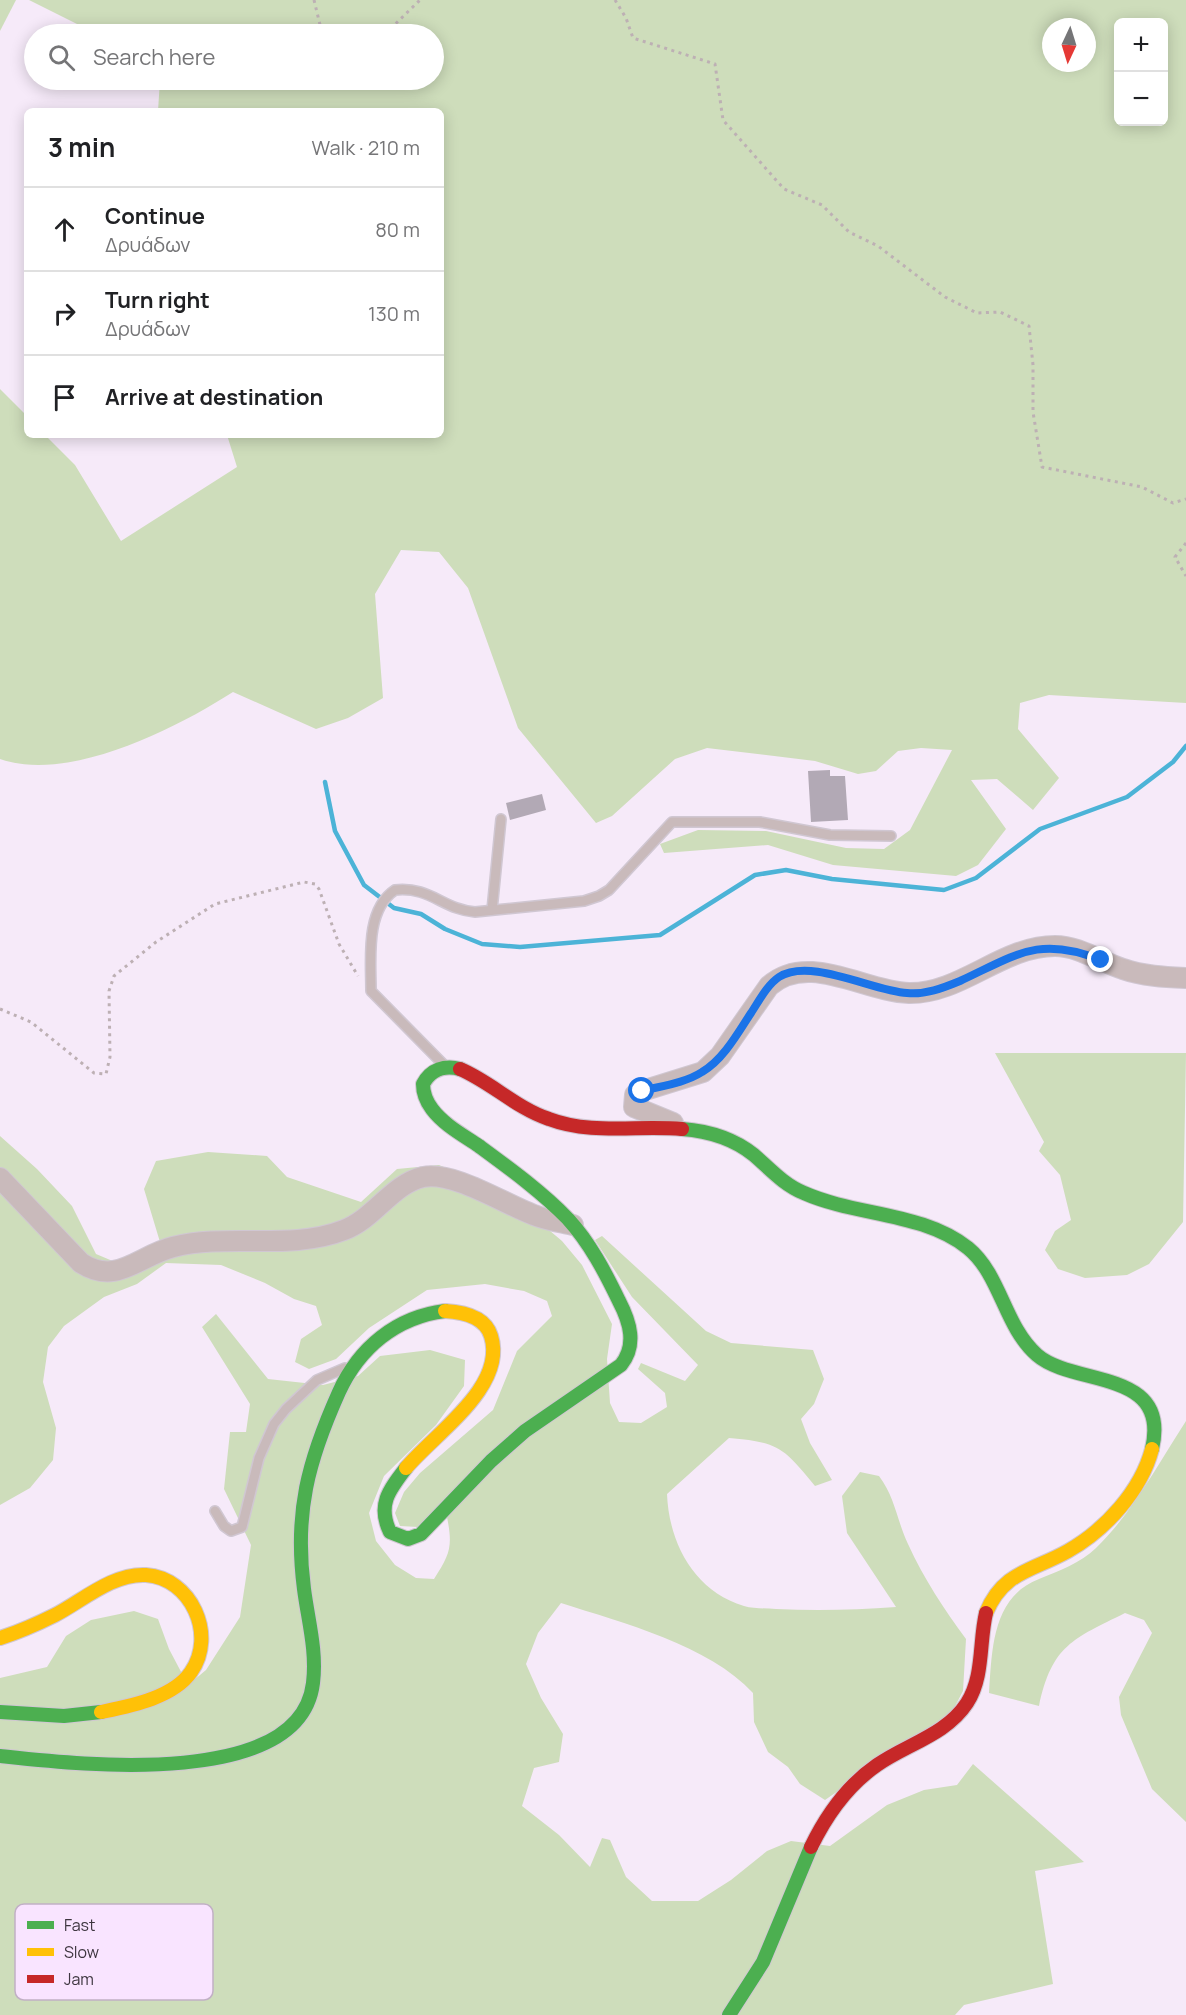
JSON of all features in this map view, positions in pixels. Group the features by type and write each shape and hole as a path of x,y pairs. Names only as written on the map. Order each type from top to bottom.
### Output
{"street":[{"path":"729,2015 765,1959 794,1878 811,1844 837,1806 866,1773 954,1719 974,1688 980,1633 986,1611 1001,1587 1025,1570 1070,1550 1092,1534 1136,1485 1149,1462 1155,1440 1153,1420 1147,1404 1137,1392 1126,1385 1057,1367 1035,1354 1025,1343 981,1265 957,1240 898,1219 815,1198 798,1191 782,1183 749,1151 734,1141 692,1130 639,1110 634,1107 633,1098 642,1091 703,1072 727,1048 770,986 779,977 794,972 815,973 907,993 933,991 1011,957 1034,949 1055,946 1076,950 1125,970 1156,976 1186,978"},
{"path":"0,1756 106,1767 172,1766 243,1752 281,1735 300,1718 309,1699 313,1677 312,1645 299,1554 299,1511 306,1471 351,1368 373,1342 396,1327 423,1315 458,1311 476,1318 491,1333 491,1361 473,1400 414,1459 387,1491 382,1512 383,1522 395,1536 415,1538 491,1461 545,1414 620,1367 629,1355 632,1338 621,1303 600,1263 573,1225 517,1176 442,1119 425,1099 426,1078 436,1069 445,1066 462,1069 555,1122 612,1128 692,1130"},
{"path":"0,1178 81,1263 92,1270 106,1273 122,1270 172,1248 197,1243 300,1240 326,1236 365,1220 411,1182 424,1177 443,1178 468,1186 536,1216 573,1225"},
{"path":"0,1638 54,1615 124,1578 147,1575 166,1578 182,1590 199,1618 202,1637 201,1656 193,1672 178,1685 156,1696 73,1716 0,1712"}],"lane":[{"path":"492,910 501,819"},
{"path":"445,1066 371,991 371,951 375,922 381,904 387,895 395,890 421,890 463,912 584,901 609,890 672,822 760,822 831,835 891,836"},
{"path":"215,1511 224,1526 231,1531 242,1527 259,1458 274,1424 286,1409 317,1380 338,1370 351,1368"}],"path":[{"path":"314,0 320,24"},
{"path":"395,24 420,0"},
{"path":"615,0 633,38 715,64 723,120 784,189 822,205 849,232 878,246 945,297 977,313 1000,312 1029,326 1033,365 1033,412 1042,466 1142,487 1173,502 1186,500"},
{"path":"1186,543 1175,557 1186,576"},
{"path":"0,1009 31,1022 93,1073 106,1074 110,1057 109,991 114,976 156,942 215,904 304,882 315,884 319,889 348,963 371,991"}],"green space":[{"path":"0,0 16,0 0,31"},
{"path":"29,0 1186,0 1186,703 1049,695 1020,703 1018,729 1059,778 1033,810 997,779 971,780 1006,829 978,865 956,876 833,865 768,845 664,853 660,844 698,830 766,831 846,848 884,849 910,830 952,750 921,748 898,751 876,771 858,774 815,761 707,748 675,759 612,816 596,823 518,728 468,588 439,552 401,550 375,594 383,698 348,718 316,729 233,692 152,736 89,758 57,764 27,765 0,759 0,389 24,413 24,438 48,438 75,465 121,541 237,467 228,438 444,438 444,108 158,108 159,90 444,90 444,24 77,24"},
{"path":"995,1053 1186,1053 1183,1222 1149,1264 1127,1275 1085,1278 1058,1269 1045,1250 1055,1231 1071,1220 1060,1175 1039,1151 1044,1142"},
{"path":"0,1136 37,1169 72,1206 96,1254 115,1262 160,1242 144,1189 156,1161 208,1152 267,1156 287,1177 361,1202 397,1169 439,1165 504,1192 562,1241 582,1265 612,1324 607,1359 610,1403 619,1422 641,1423 667,1407 665,1393 638,1369 641,1363 685,1381 698,1365 632,1297 595,1240 602,1236 706,1331 731,1343 813,1350 824,1379 814,1404 801,1419 810,1443 832,1480 815,1486 796,1463 779,1449 759,1442 729,1438 667,1494 673,1530 679,1547 698,1577 726,1599 756,1608 806,1610 896,1607 847,1533 842,1496 860,1472 879,1476 889,1492 904,1535 921,1569 942,1605 966,1639 963,1691 952,1712 825,1800 800,1784 788,1767 768,1752 754,1722 753,1693 735,1676 689,1649 664,1638 561,1603 538,1633 526,1664 541,1698 563,1734 559,1762 534,1768 522,1806 559,1835 590,1867 602,1838 610,1840 626,1877 652,1901 698,1901 731,1880 767,1851 791,1841 830,1846 887,1805 924,1790 957,1785 973,1764 1084,1862 1035,1871 1053,1984 964,2005 955,2015 0,2015 0,1678 47,1667 66,1636 91,1620 134,1611 158,1619 169,1649 188,1685 206,1670 240,1617 251,1545 224,1489 230,1432 246,1432 250,1404 202,1327 216,1314 268,1379 323,1385 358,1376 380,1356 430,1350 465,1360 464,1386 436,1425 384,1476 369,1513 376,1541 395,1565 416,1578 434,1579 449,1550 450,1536 447,1517 418,1527 400,1526 395,1513 404,1492 420,1473 493,1410 517,1351 552,1316 547,1301 524,1291 485,1284 427,1290 369,1328 336,1359 309,1369 295,1362 301,1339 322,1325 316,1306 294,1299 265,1283 221,1265 166,1263 137,1284 104,1297 64,1326 48,1347 43,1382 56,1428 53,1460 30,1488 0,1505"},
{"path":"1186,1421 1186,1822 1152,1789 1121,1715 1119,1697 1152,1633 1144,1620 1125,1613 1091,1630 1067,1646 1051,1669 1039,1706 989,1693 994,1643 1003,1612 1012,1598 1023,1587 1076,1562 1096,1548 1122,1519"}],"building":[{"path":"830,770 830,776 845,776 848,820 811,822 808,771"},
{"path":"542,794 546,810 510,820 506,803"}],"waterway":[{"path":"325,782 335,831 364,885 394,908 421,914 445,929 482,944 520,947 660,935 755,875 786,870 832,879 944,890 976,878 1040,829 1127,797 1173,762 1186,746"}],"traffic: fast":[{"path":"406,1468 390,1491 385,1514 390,1532 408,1539 421,1534 491,1461 525,1431 621,1365 629,1350 629,1325 623,1309 596,1258 576,1228 536,1190 448,1125 430,1106 424,1091 423,1084 426,1079 439,1069 460,1069"},
{"path":"682,1129 711,1134 738,1144 784,1181 804,1193 845,1206 931,1227 968,1248 988,1272 1017,1330 1037,1355 1053,1365 1116,1384 1134,1392 1147,1405 1154,1423 1152,1449"},
{"path":"0,1756 128,1765 179,1763 228,1756 269,1741 299,1717 313,1683 314,1671 313,1647 301,1562 301,1536 306,1488 319,1441 347,1376 368,1349 381,1337 411,1320 445,1311"},
{"path":"0,1712 64,1716 101,1712"},
{"path":"729,2015 763,1962 811,1847"}],"traffic: slow":[{"path":"406,1468 479,1391 488,1373 493,1355 491,1336 484,1324 472,1316 445,1311"},
{"path":"986,1613 993,1599 1010,1580 1068,1551 1108,1521 1139,1480 1152,1449"},
{"path":"0,1638 48,1618 122,1578 146,1575 176,1586 187,1597 200,1626 201,1642 198,1657 191,1672 173,1688 150,1700 101,1712"}],"traffic: jam":[{"path":"460,1069 537,1114 565,1124 598,1128 682,1129"},
{"path":"811,1847 831,1813 866,1773 937,1731 958,1714 967,1703 979,1671 986,1613"}],"route":[{"path":"642,1091 703,1072 720,1056 739,1032 770,986 779,977 794,972 845,978 907,993 933,991 1034,949 1055,946 1076,950 1101,960"}]}
